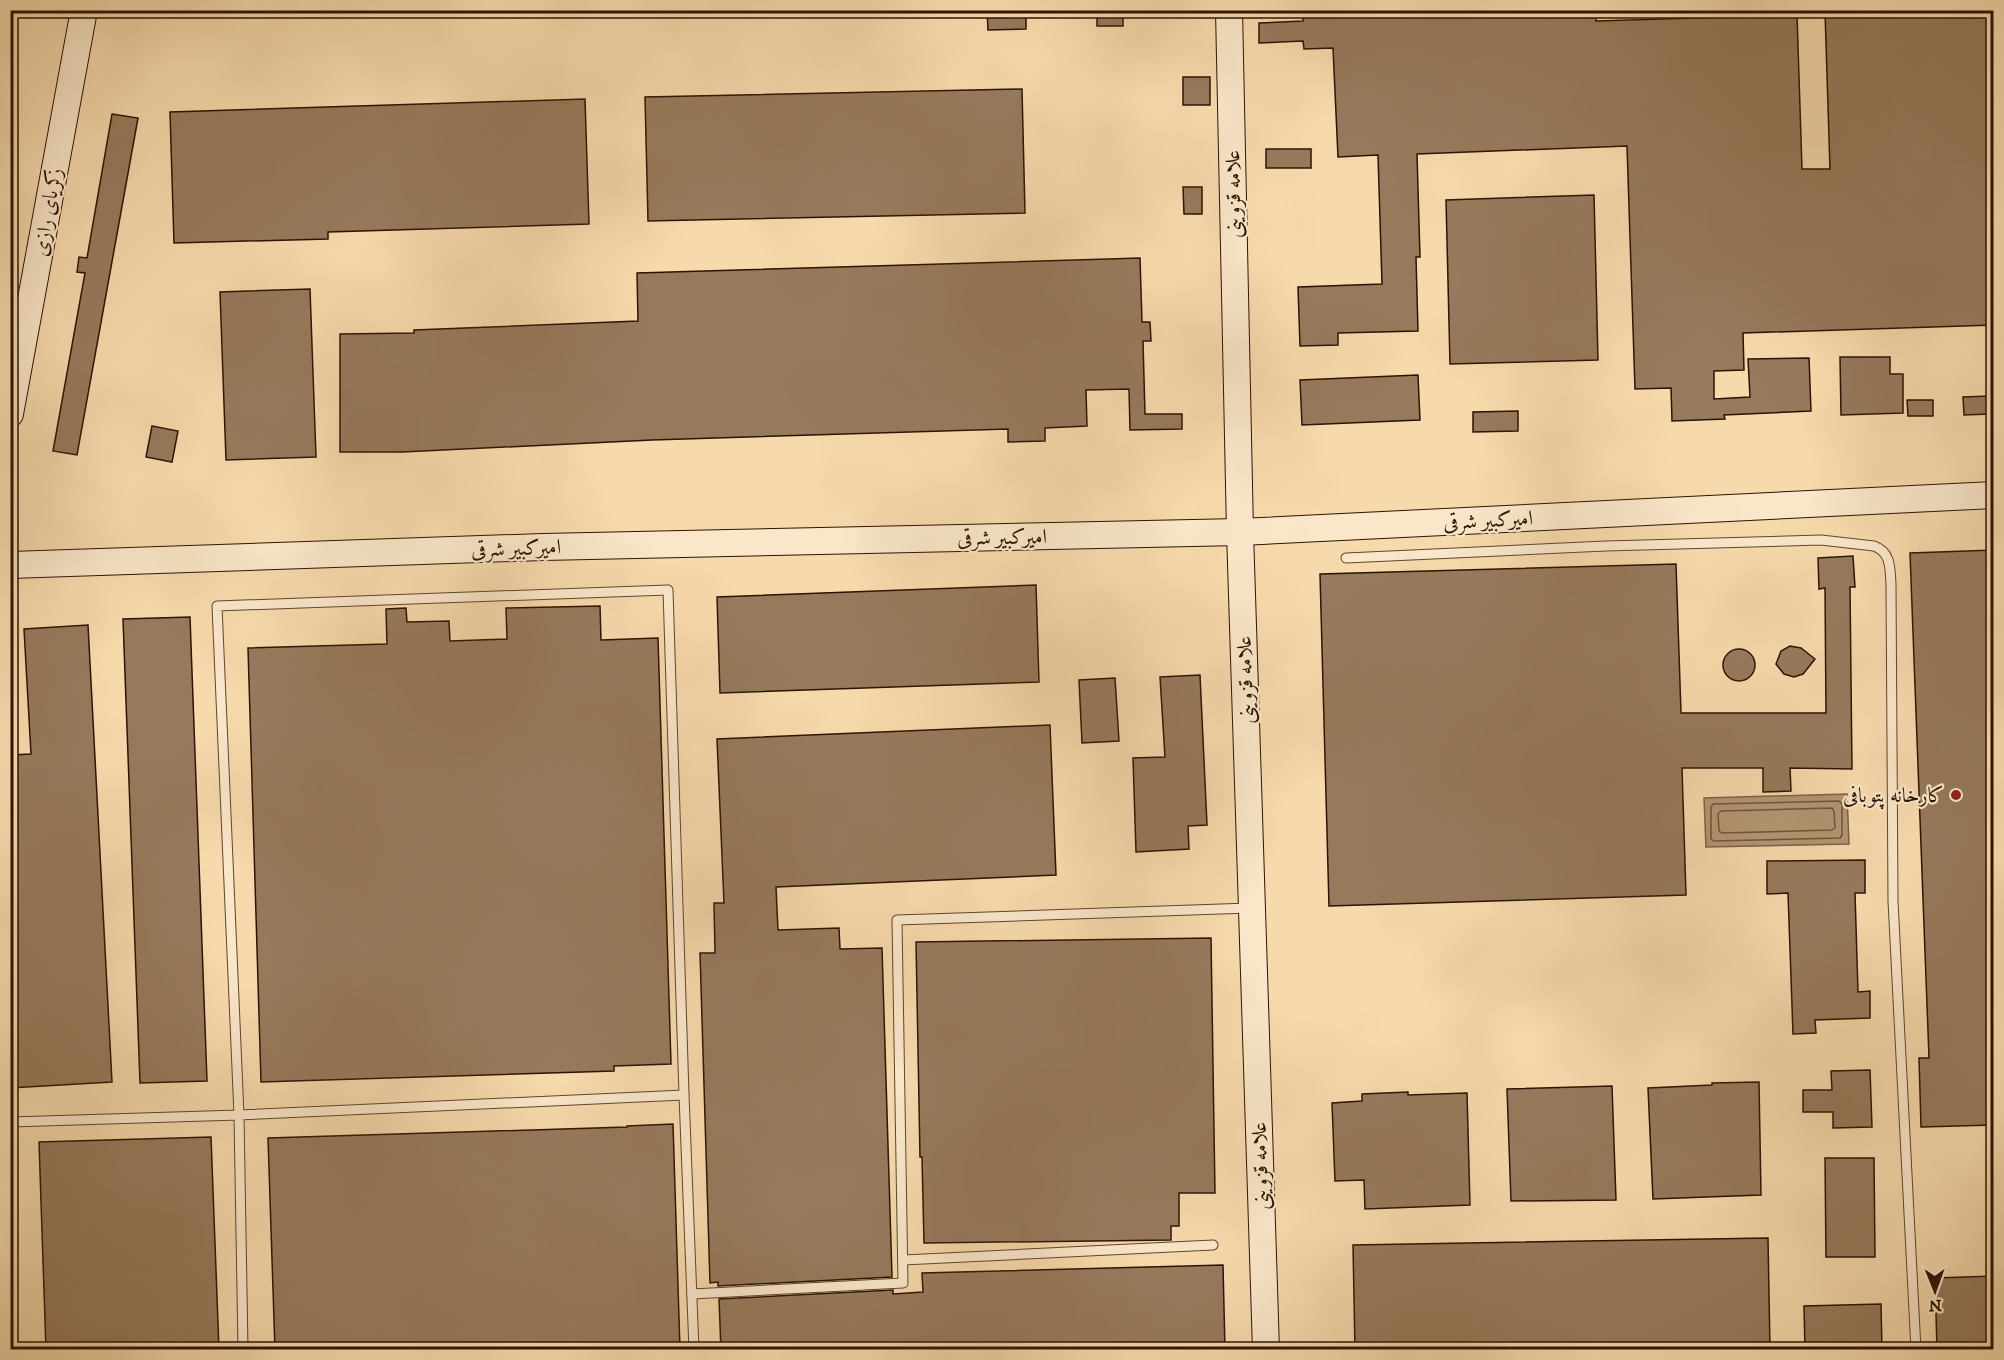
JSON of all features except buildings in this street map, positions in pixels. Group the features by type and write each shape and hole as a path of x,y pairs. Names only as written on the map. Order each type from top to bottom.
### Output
{"street":[{"name":"زکریای رازی","path":"10,414 84,10"},
{"name":"علامه قزوینی","path":"1229,10 1240,532 1266,1350"},
{"name":"امیرکبیر شرقی","path":"10,565 531,547 1240,532 1994,495"}],"lane":[{"path":"1346,558 1606,546 1821,540 1874,546 1882,549 1888,558 1891,584 1893,901 1916,1350"},
{"path":"243,1350 239,1115 217,606 668,590 694,1350"},
{"path":"692,1293 903,1283 897,920 1252,908"},
{"path":"10,1122 239,1115 684,1095"},
{"path":"903,1260 1213,1245"}],"water":[{"path":"1847,794 1849,844 1706,847 1704,798"}],"place":[{"name":"کارخانه پتوبافی","path":"1956,795"}]}
